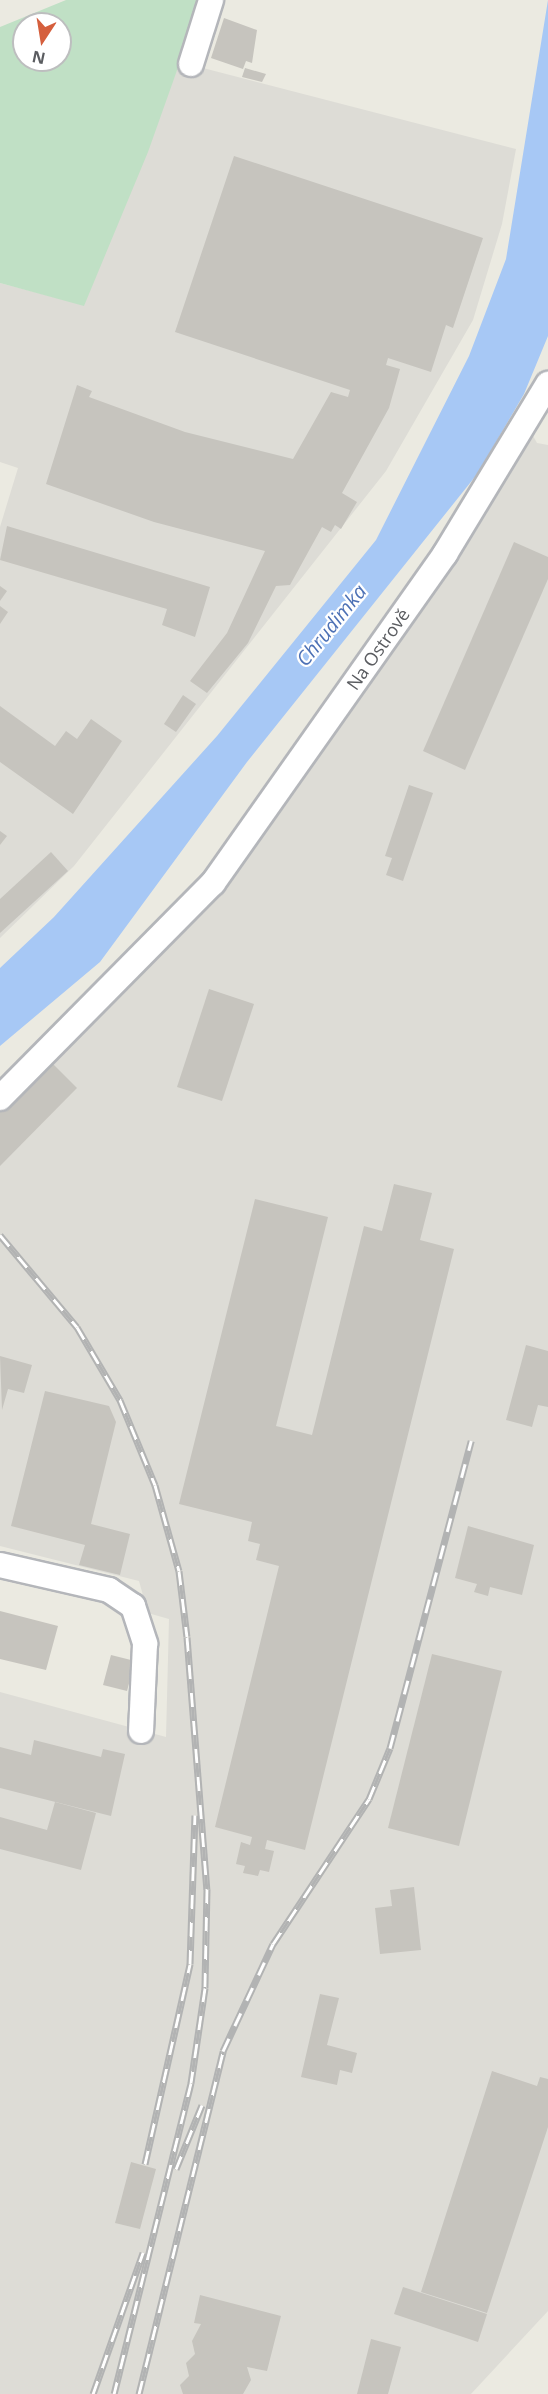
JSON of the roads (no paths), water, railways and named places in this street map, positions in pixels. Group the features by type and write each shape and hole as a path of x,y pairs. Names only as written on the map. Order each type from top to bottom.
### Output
{"street":[{"path":"191,64 211,0"},
{"name":"Na Ostrově","path":"0,1098 195,905 445,554 548,384"},
{"path":"0,1565 110,1590 133,1606 145,1644 141,1731"}],"water":[{"name":"Chrudimka","path":"548,0 548,336 524,394 478,473 247,762 100,962 0,1046 0,968 54,917 217,736 376,540 469,356 506,259"}],"railway":[{"path":"0,1235 77,1327 120,1400 155,1485 179,1571 187,1637 207,1889 205,1988 191,2083 114,2394"},
{"path":"139,2394 223,2051 273,1944 369,1799 390,1748 471,1441"},
{"path":"145,2164 190,1964 195,1815"},
{"path":"176,2169 202,2105"},
{"path":"93,2394 143,2253"}]}
